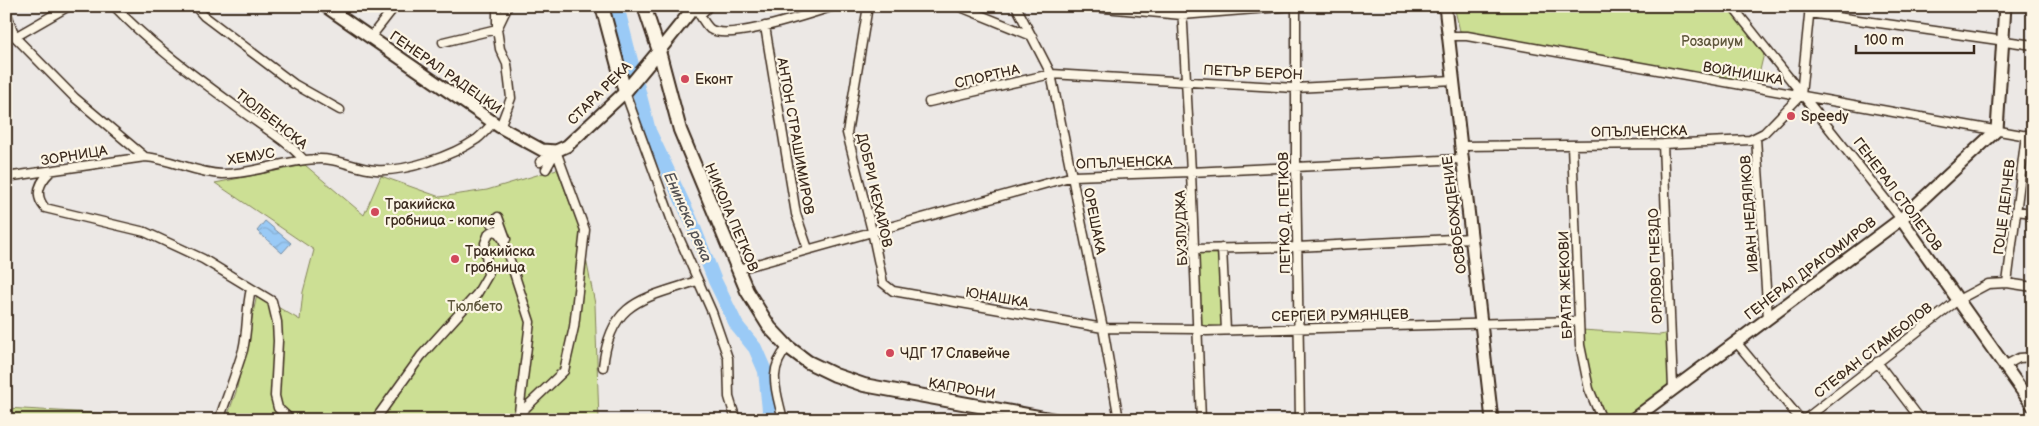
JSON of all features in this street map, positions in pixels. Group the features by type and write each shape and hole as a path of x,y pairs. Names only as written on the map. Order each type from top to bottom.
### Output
{"main road":[{"name":"ГЕНЕРАЛ РАДЕЦКИ","path":"325,6 496,125 542,150 556,151"},
{"path":"602,6 628,88"},
{"name":"НИКОЛА ПЕТКОВ","path":"644,6 659,52 680,130 747,291 770,328 788,347 808,362 864,385"},
{"name":"ОСВОБОЖДЕНИЕ","path":"1445,6 1492,420"},
{"path":"1997,130 2005,6"},
{"path":"659,52 696,9"},
{"name":"СТАРА РЕКА","path":"556,151 567,146 628,88 659,52"},
{"name":"ГЕНЕРАЛ ДРАГОМИРОВ","path":"1634,419 1901,219 1997,130"},
{"name":"ГЕНЕРАЛ СТОЛЕТОВ","path":"1901,219 2033,406"},
{"name":"КАПРОНИ","path":"864,385 1055,420"}],"street":[{"path":"15,37 69,6"},
{"name":"ТЮЛБЕНСКА","path":"114,6 169,55 274,134 304,160 338,160 377,171 409,167 450,153 496,125"},
{"path":"195,6 204,16 294,84 340,110"},
{"path":"370,38 395,6"},
{"path":"496,125 511,98 507,64 500,49 497,29 497,6"},
{"path":"497,29 508,6"},
{"path":"709,6 696,9 710,28 718,32 727,33 764,26 835,6"},
{"name":"ДОБРИ КЕХАЙОВ","path":"868,6 847,133 883,283 888,289"},
{"path":"958,6 1032,36"},
{"name":"ОРЕШАКА","path":"1016,6 1051,74 1103,328 1119,420"},
{"path":"1082,6 1182,15 1294,6"},
{"name":"БУЗЛУДЖА","path":"1182,6 1201,420"},
{"name":"ПЕТКО Д. ПЕТКОВ","path":"1294,6 1300,420"},
{"name":"ГЕНЕРАЛ СТОЛЕТОВ","path":"1732,6 1901,219"},
{"path":"1756,138 1764,133 1801,95 1809,10 2033,46"},
{"path":"6,11 15,37 75,98 145,156"},
{"name":"АНТОН СТРАШИМИРОВ","path":"764,26 796,214 808,249"},
{"path":"442,42 497,29"},
{"name":"ВОЙНИШКА","path":"1449,36 1467,36 2029,136"},
{"name":"ПЕТЪР БЕРОН","path":"1051,74 1295,88 1454,80"},
{"name":"СПОРТНА","path":"929,102 1051,74"},
{"path":"628,88 673,224 712,312 728,358 729,397 736,420"},
{"name":"ГОЦЕ ДЕЛЧЕВ","path":"2007,283 2016,211 2029,136"},
{"name":"ОПЪЛЧЕНСКА","path":"1460,146 1662,144 1756,138"},
{"name":"ИВАН НЕДЯЛКОВ","path":"1756,138 1768,318"},
{"name":"ОРЛОВО ГНЕЗДО","path":"1662,144 1673,388"},
{"name":"БРАТЯ ЖЕКОВИ","path":"1572,145 1580,345 1588,389 1602,420"},
{"path":"540,162 556,151"},
{"path":"546,169 556,151"},
{"path":"519,417 564,371 574,327 585,230 556,151"},
{"name":"ХЕМУС","path":"145,156 205,172 222,174 238,173 304,160"},
{"name":"ЗОРНИЦА","path":"6,177 50,172 145,156"},
{"name":"ОПЪЛЧЕНСКА","path":"738,269 1073,176 1462,159"},
{"path":"50,172 41,181 38,195 40,202 45,208 145,232 203,259 272,301 277,322 278,341 274,396 278,408 291,420"},
{"path":"2016,211 2033,213"},
{"path":"491,223 498,217 507,244 510,262"},
{"path":"375,420 420,356 477,294 488,275 485,243 489,233 496,230 503,239 530,322 519,417"},
{"path":"1194,249 1297,247 1472,238"},
{"path":"1222,248 1226,330"},
{"path":"602,367 605,346 610,330 616,320 632,304 697,281"},
{"name":"СТЕФАН СТАМБОЛОВ","path":"1802,420 1958,300 1988,284 2007,283 2033,287"},
{"path":"219,420 243,349 248,322 247,305 251,289"},
{"name":"ЮНАШКА","path":"888,289 1103,328"},
{"name":"СЕРГЕЙ РУМЯНЦЕВ","path":"1103,328 1226,330 1578,321"},
{"path":"1736,342 1802,420"},
{"path":"783,420 774,370 778,359 788,347"},
{"path":"2004,366 2019,358 2033,357"},
{"path":"1877,362 1921,420"}],"green space":[{"name":"Розариум","path":"1454,6 1732,6 1765,49 1757,83 1460,31"},
{"name":"Тюлбето","path":"305,165 364,215 381,176 440,197 487,190 557,169 580,229 595,304 599,420 226,420 236,392 257,295 300,320 303,292 314,250 215,183"},
{"path":"1221,252 1223,326 1200,326 1196,253"},
{"path":"1582,330 1660,335 1669,333 1670,384 1622,420 1604,420 1589,376"},
{"path":"6,408 110,414 119,420 6,420"}],"water":[{"path":"265,221 291,243 282,253 257,231"}],"waterway":[{"name":"Енинска река","path":"617,6 649,131 691,220 715,281 737,326 755,348 765,371 770,420"}],"place":[{"name":"Еконт","path":"685,79"},
{"name":"Speedy","path":"1791,116"},
{"name":"Тракийска гробница - копие","path":"375,212"},
{"name":"Тракийска гробница","path":"455,259"},
{"name":"ЧДГ 17 Славейче","path":"890,353"}]}
